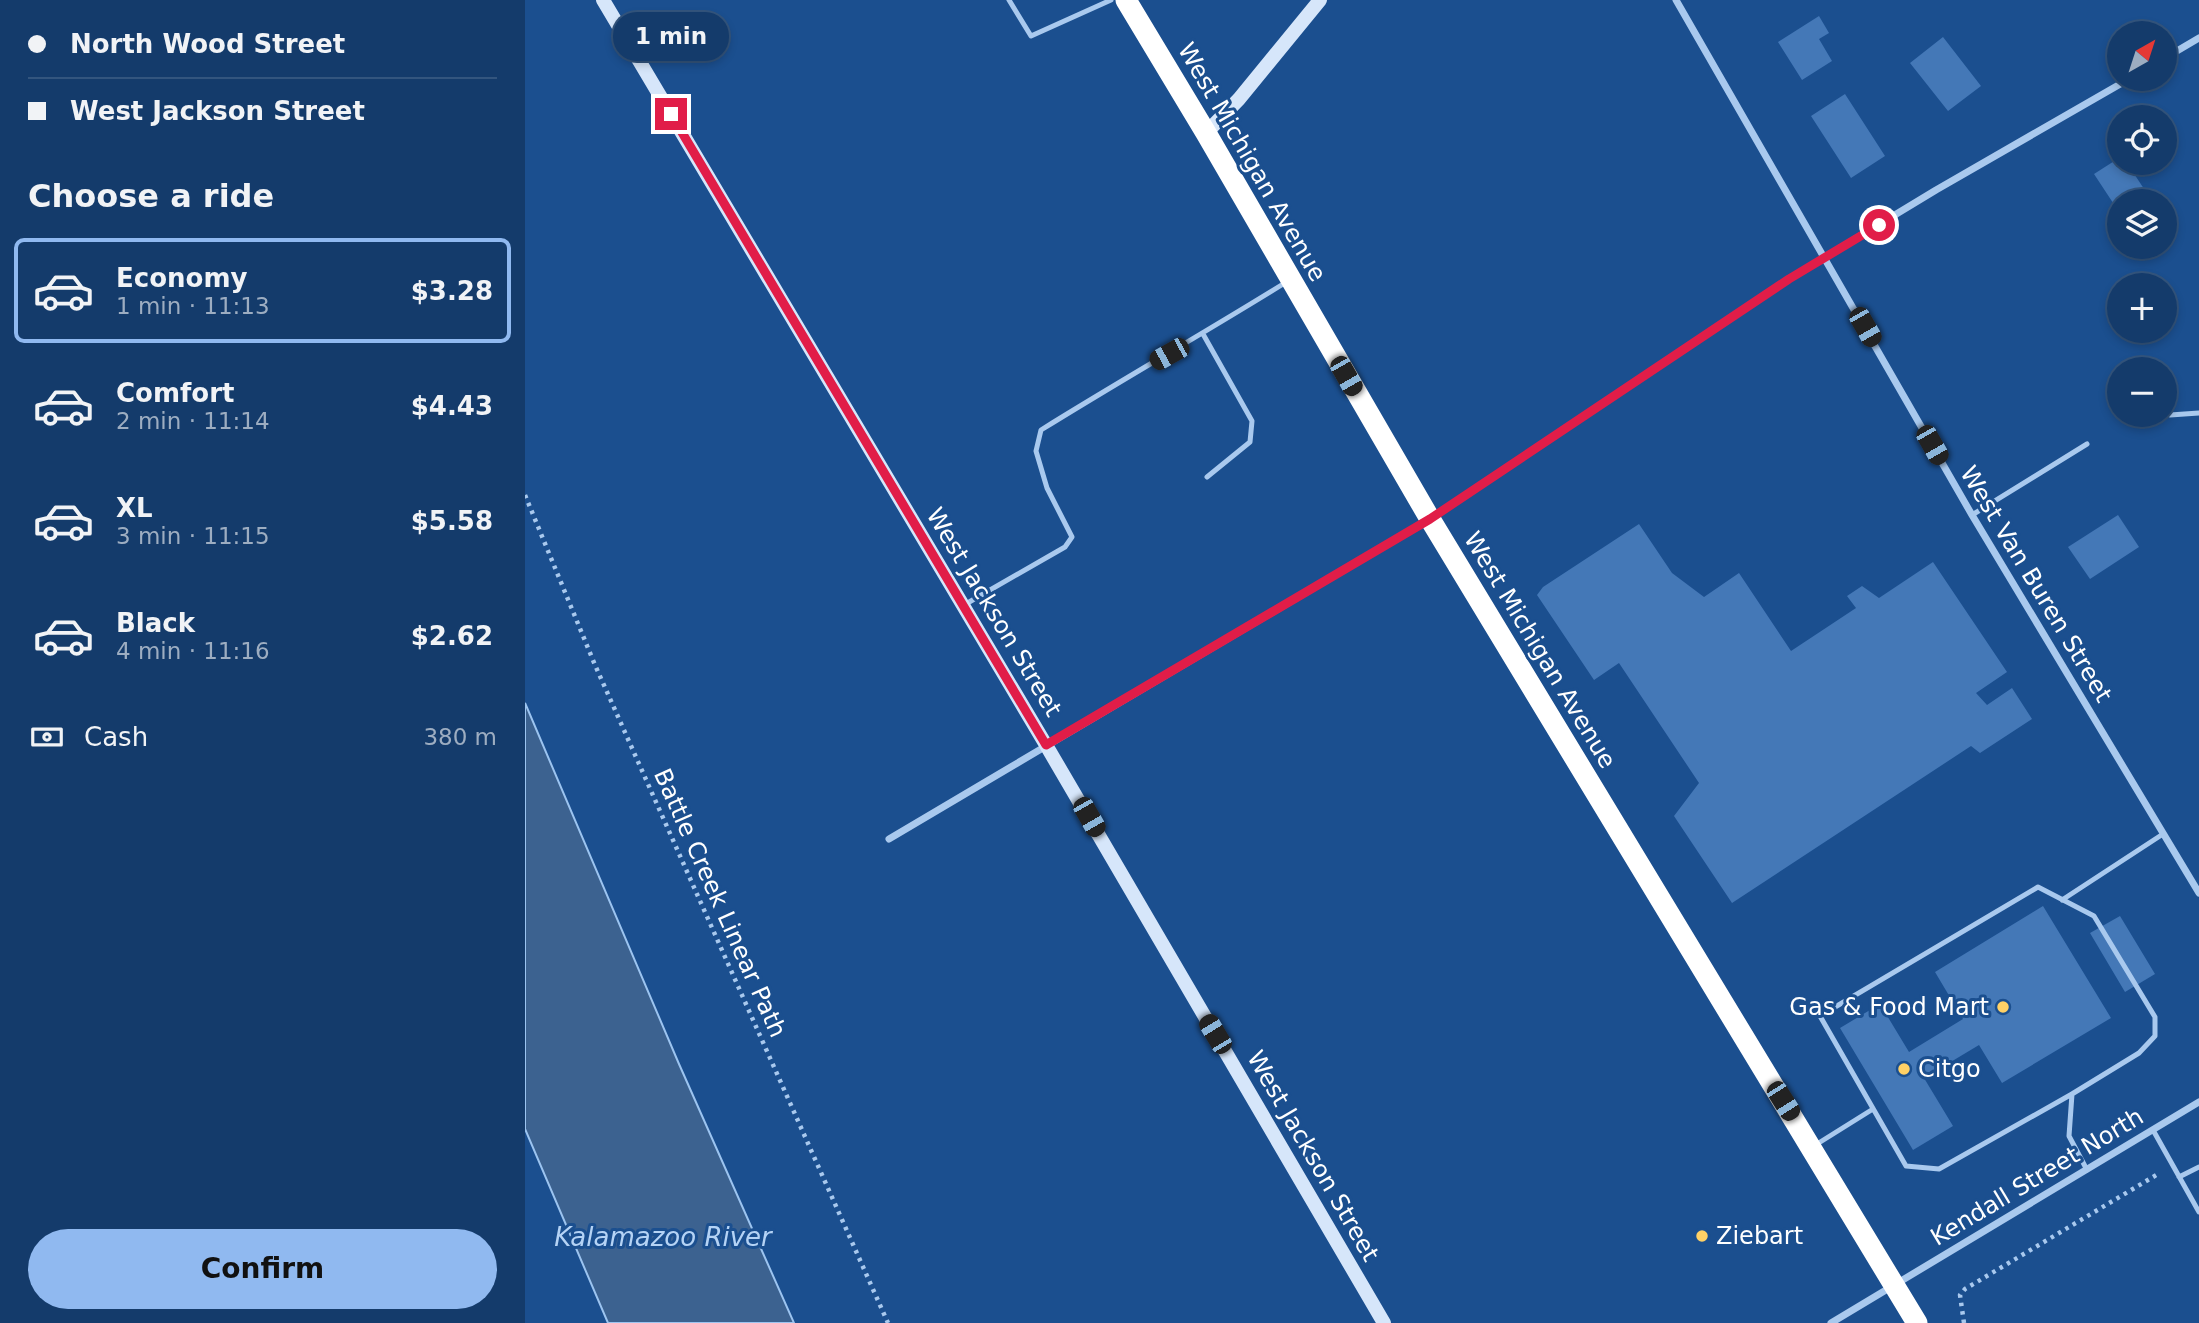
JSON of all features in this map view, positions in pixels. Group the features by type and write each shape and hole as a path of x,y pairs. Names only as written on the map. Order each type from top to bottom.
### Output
{"highway":[{"name":"West Michigan Avenue","path":"1126,0 1430,519 1917,1323"}],"street":[{"name":"West Jackson Street","path":"603,0 1046,745 1384,1323"},
{"path":"1206,133 1239,100 1320,0"},
{"name":"West Van Buren Street","path":"1676,0 1972,515 2199,893"},
{"path":"2177,51 2199,38"},
{"path":"890,839 1430,519 1825,257 2109,91"},
{"name":"Kendall Street North","path":"1831,1323 2199,1102"}],"lane":[{"path":"1009,0 1031,36 1111,0"},
{"path":"963,606 1065,547 1072,537 1047,488 1036,450 1041,430 1290,279"},
{"path":"1203,334 1252,421 1250,442 1207,477"},
{"path":"2177,415 2199,413"},
{"path":"1972,515 2087,444"},
{"path":"2063,900 2163,834"},
{"path":"2038,887 2063,900 2094,916 2155,1017 2155,1036 2139,1053 1939,1169 1906,1166 1820,1016 2038,887"},
{"path":"2072,1094 2069,1136 2087,1170"},
{"path":"1811,1148 1873,1109"},
{"path":"2153,1130 2199,1212"},
{"path":"2179,1177 2199,1167"}],"path":[{"name":"Battle Creek Linear Path","path":"525,495 594,665 888,1323"},
{"path":"1964,1323 1960,1295 1965,1289 2172,1165"}],"water":[{"name":"Kalamazoo River","path":"525,703 679,1064 794,1323 608,1323 525,1129"}],"building":[{"path":"1819,16 1829,33 1819,39 1832,61 1802,80 1778,42"},
{"path":"1943,37 1981,86 1948,111 1910,63"},
{"path":"1845,94 1885,156 1851,178 1811,116"},
{"path":"2107,166 2107,175 2135,175 2144,189 2107,189 2107,194 2094,174"},
{"path":"2118,515 2139,547 2090,579 2068,547"},
{"path":"1639,524 1672,573 1704,597 1739,573 1791,651 1856,608 1847,596 1862,586 1879,598 1933,562 2007,672 1976,693 1987,705 2012,688 2032,719 1980,753 1971,746 1732,903 1674,816 1699,783 1619,663 1594,680 1537,595 1543,587"},
{"path":"2043,906 2111,1018 2002,1083 1979,1045 1924,1078 1953,1126 1913,1150 1840,1028 1880,1004 1909,1052 1963,1019 1935,972"},
{"path":"2120,916 2155,974 2125,992 2090,933"}],"place":[{"name":"Gas & Food Mart","path":"2003,1007"},
{"name":"Citgo","path":"1904,1069"},
{"name":"Ziebart","path":"1702,1236"}],"route":[{"path":"671,114 1046,745 1430,519 1789,279 1879,225"}]}
